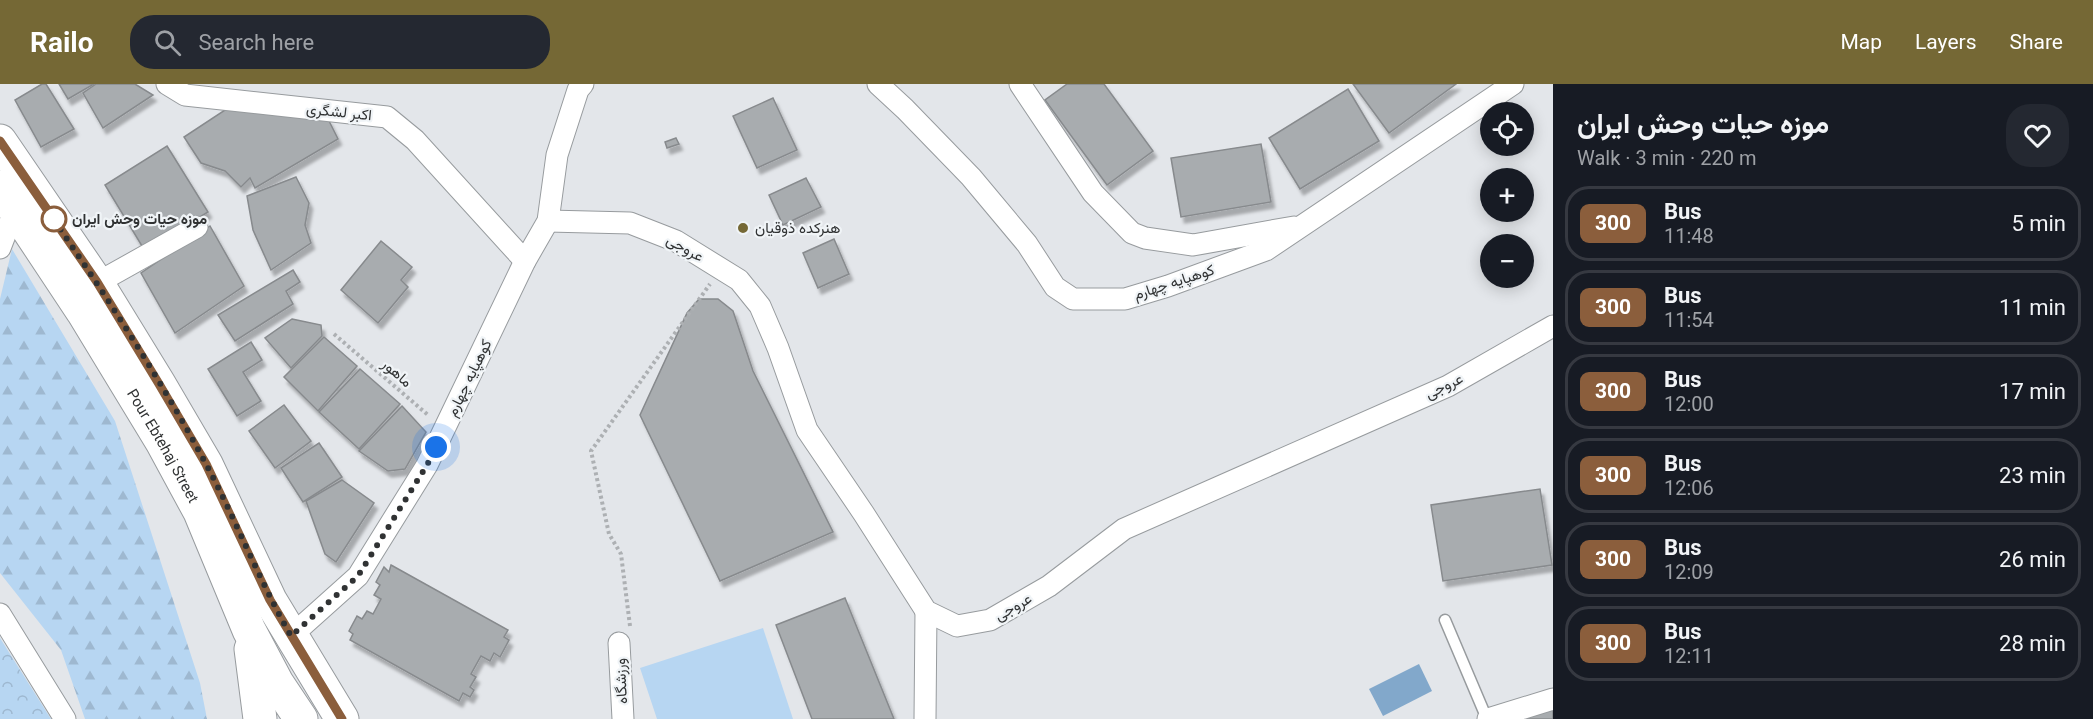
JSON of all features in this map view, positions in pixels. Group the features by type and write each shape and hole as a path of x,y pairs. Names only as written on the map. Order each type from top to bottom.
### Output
{"main road":[{"name":"Pour Ebtehaj Street","path":"0,141 97,282 206,464 270,600 342,719"},
{"name":"Pour Ebtehaj Street","path":"8,198 125,378 178,472 200,512 249,630 277,683 301,719"},
{"path":"260,719 249,630 261,632 270,626 270,600"}],"street":[{"name":"اکبر لشگری","path":"167,84 185,95 387,117 415,140 525,261"},
{"name":"کوهپایه چهارم","path":"291,636 358,576 427,465 525,261 548,221 557,155 578,90 583,84"},
{"name":"کوهپایه چهارم","path":"878,84 970,177 1027,244 1055,287 1073,299 1125,299 1168,286 1266,249 1513,84"},
{"path":"1020,84 1093,193 1132,233 1145,238 1193,245 1300,226"},
{"path":"0,248 8,198"},
{"name":"عروجی","path":"548,221 630,224 676,241 739,280 760,306 778,348 807,430 926,611 957,626 990,620 1049,586 1125,529 1448,386 1553,326"},
{"path":"97,282 197,227"},
{"path":"925,719 926,611"},
{"path":"0,614 65,719"},
{"name":"ورزشگاه","path":"619,643 623,719"},
{"path":"1488,719 1553,699"}],"lane":[{"path":"1445,620 1488,719"}],"path":[{"path":"619,643 630,628 621,554 609,534 591,451 721,269"},
{"name":"ماهور","path":"334,334 444,430"}],"green space":[{"path":"12,249 115,421 200,683 207,719 85,719 61,650 0,573 0,299"},
{"path":"763,628 793,719 657,719 640,668"},
{"path":"0,638 51,719 0,719"}],"shaded area":[{"path":"1419,664 1432,691 1383,716 1369,689"}],"building":[{"path":"42,84 46,84 74,129 41,147 15,100"},
{"path":"59,84 94,84 68,99"},
{"path":"96,84 135,84 153,95 103,128 83,93"},
{"path":"1067,84 1104,84 1153,151 1107,185 1045,100"},
{"path":"1353,84 1456,84 1389,133"},
{"path":"1348,89 1379,141 1300,189 1269,138"},
{"path":"773,98 797,150 757,168 733,116"},
{"path":"228,108 328,119 338,139 255,188 250,178 241,187 225,171 201,163 184,137"},
{"path":"676,138 679,144 667,148 665,142"},
{"path":"1261,144 1271,202 1181,217 1171,158"},
{"path":"167,146 208,212 145,251 105,185"},
{"path":"296,177 309,203 305,225 311,243 271,270 253,230 247,196"},
{"path":"806,178 821,207 783,225 769,195"},
{"path":"210,226 244,286 175,333 141,273"},
{"path":"834,239 849,274 818,288 803,253"},
{"path":"381,241 412,267 401,280 408,287 378,323 341,290"},
{"path":"293,270 300,282 286,291 293,304 235,341 218,315"},
{"path":"699,299 718,299 733,311 753,371 833,532 720,581 640,415 687,313"},
{"path":"292,319 321,325 322,336 291,368 265,338"},
{"path":"324,337 357,366 318,411 284,377"},
{"path":"251,342 262,360 243,372 261,401 237,416 208,369"},
{"path":"360,369 400,404 359,449 319,412"},
{"path":"284,405 311,441 275,468 249,431"},
{"path":"402,406 426,432 405,469 388,471 359,451"},
{"path":"319,443 342,477 303,502 281,468"},
{"path":"342,480 374,503 336,562 325,554 306,501"},
{"path":"1540,489 1552,565 1443,581 1431,505"},
{"path":"391,565 508,630 504,637 509,640 500,657 494,653 490,661 481,656 471,674 476,677 470,687 474,690 470,697 463,693 459,701 350,640 353,634 349,631 357,616 362,619 367,611 373,614 381,599 374,595 380,585 376,582 384,567 389,572"},
{"path":"845,598 894,719 812,719 776,625"},
{"path":"1553,709 1553,719 1507,719"}],"bus line":[{"name":"300","path":"0,141 97,282 159,384 206,464 270,600 342,719"}],"place":[{"name":"موزه حیات وحش ایران","path":"54,219"},
{"name":"هنرکده ذوقیان","path":"743,228"}],"route":[{"path":"54,219 48,211 101,289 206,464 270,600 291,636 358,576 436,447"}]}
